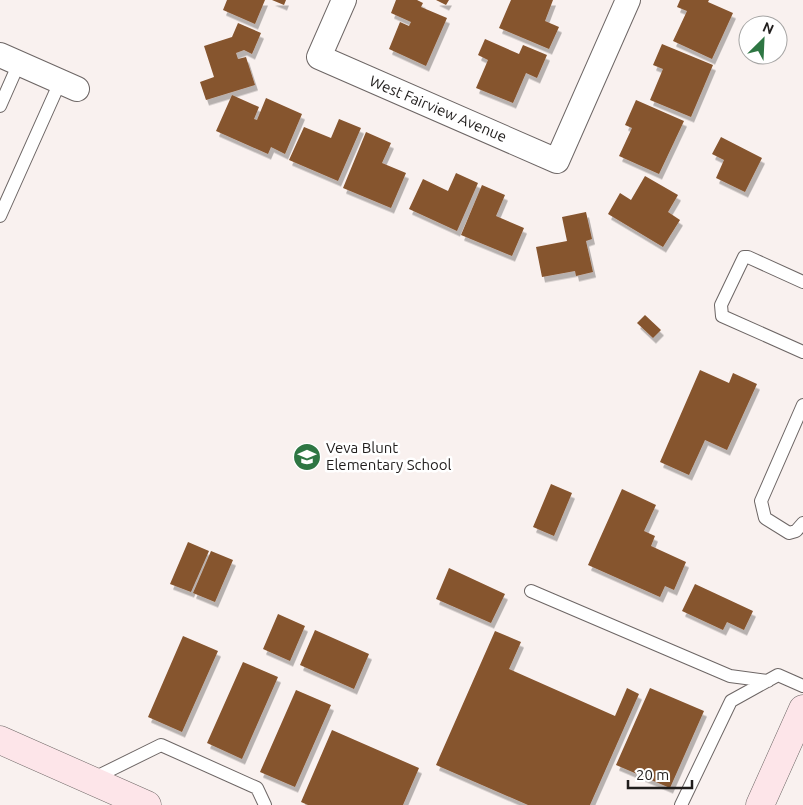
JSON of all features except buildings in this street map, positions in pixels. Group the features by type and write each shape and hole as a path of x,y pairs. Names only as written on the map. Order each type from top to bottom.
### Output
{"street":[{"name":"West Fairview Avenue","path":"344,0 319,58 557,160 628,0"},
{"path":"9,59 68,86"},
{"path":"760,805 803,709"},
{"path":"0,740 148,805"}],"lane":[{"path":"0,106 9,59"},
{"path":"0,216 68,86"},
{"path":"803,282 748,257 744,257 721,305 722,316 803,352"},
{"path":"803,405 761,501 765,518 789,533 796,531 803,523"},
{"path":"531,591 730,676 768,681"},
{"path":"681,805 731,701 778,675 803,686"},
{"path":"90,780 161,745 257,788 265,805"}],"place":[{"name":"Veva Blunt Elementary School","path":"307,457"}]}
